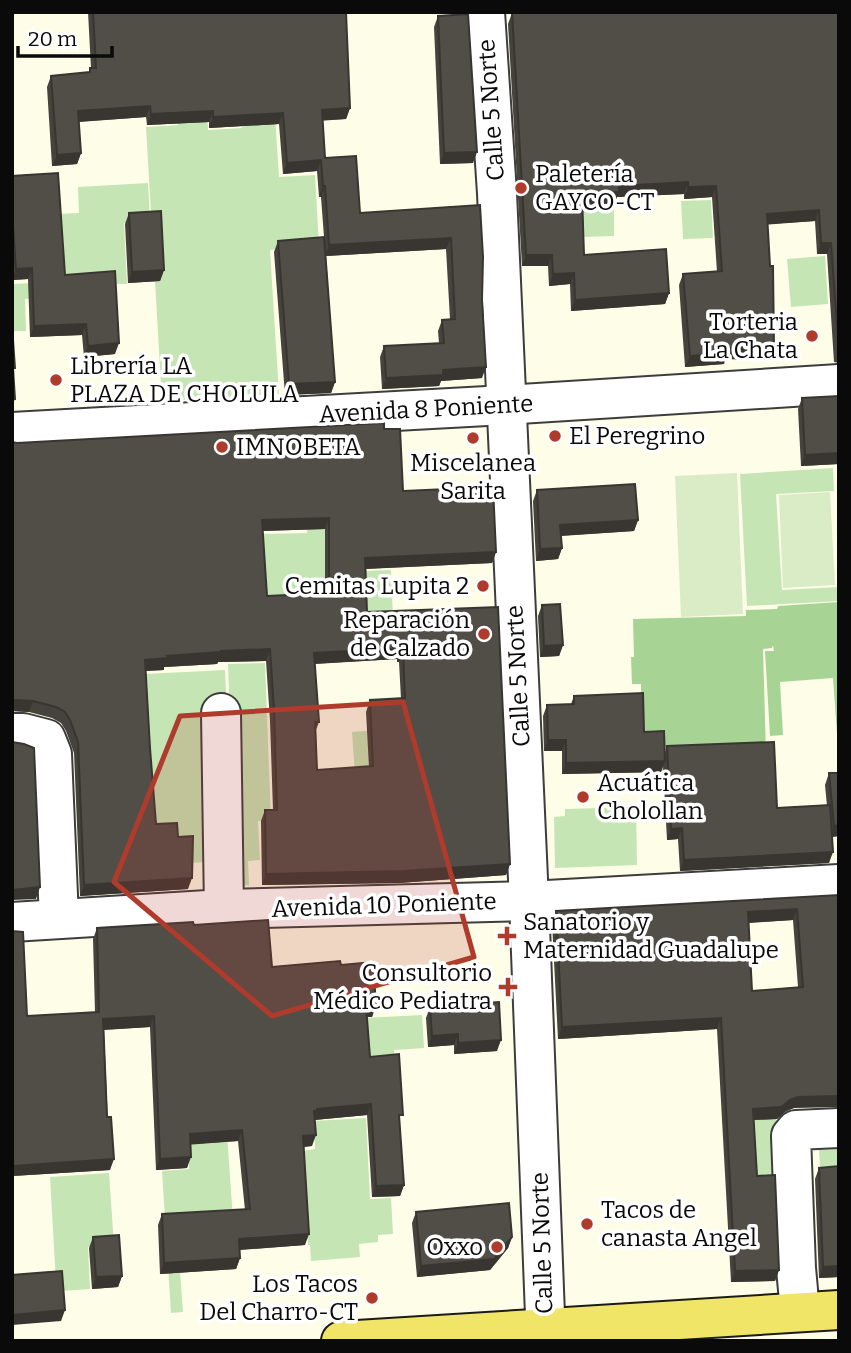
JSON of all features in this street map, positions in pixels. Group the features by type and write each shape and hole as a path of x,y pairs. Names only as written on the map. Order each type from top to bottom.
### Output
{"main road":[{"path":"341,1341 546,1334 839,1310"}],"street":[{"name":"Calle 5 Norte","path":"485,12 529,901 546,1334"},
{"name":"Avenida 8 Poniente","path":"12,432 839,384"},
{"path":"221,713 224,909"},
{"path":"12,733 47,739 52,754 59,919"},
{"name":"Avenida 10 Poniente","path":"12,922 224,909 529,901 839,884"},
{"path":"800,1312 791,1136 796,1130 839,1128"}],"highlighted area":[{"path":"403,702 474,957 272,1016 114,882 180,716"}],"green space":[{"path":"206,95 208,130 242,128 241,103 274,101 279,177 315,175 319,246 270,250 279,394 162,401 146,127 178,125 177,97"},
{"path":"148,183 150,222 124,223 127,284 61,283 57,214 79,213 78,187"},
{"path":"711,200 713,238 683,239 681,201"},
{"path":"614,206 614,236 580,237 580,209"},
{"path":"825,256 828,304 791,307 787,259"},
{"path":"58,282 53,298 25,299 26,331 12,331 12,284"},
{"path":"324,459 326,602 264,604 263,534 307,533 306,460"},
{"path":"833,468 834,491 776,494 782,590 838,587 839,601 747,606 740,474"},
{"path":"737,473 743,614 681,617 675,476"},
{"path":"830,492 835,585 783,588 779,495"},
{"path":"391,570 393,620 365,621 363,571"},
{"path":"839,602 839,734 833,678 780,682 783,735 770,736 765,651 774,651 773,645 772,648 763,649 766,754 689,773 662,773 661,741 642,741 641,684 632,684 633,619 746,616 746,610"},
{"path":"265,663 271,820 258,821 260,860 248,861 249,885 236,886 228,664"},
{"path":"225,670 235,889 203,890 205,862 190,863 152,832 145,674"},
{"path":"377,730 434,740 355,774 352,732"},
{"path":"636,807 637,865 555,868 554,817 565,816 565,809"},
{"path":"422,1015 424,1048 394,1050 395,1064 367,1066 364,1018"},
{"path":"776,1116 780,1183 756,1185 724,1119"},
{"path":"366,1118 370,1199 391,1198 393,1234 378,1235 378,1242 359,1244 360,1257 311,1261 302,1151 315,1149 314,1121"},
{"path":"227,1134 233,1219 180,1272 183,1312 171,1313 162,1171 189,1169 187,1137"},
{"path":"839,1149 839,1181 821,1182 819,1150"},
{"path":"109,1173 114,1245 88,1247 90,1289 60,1291 56,1282 50,1177"}],"building":[{"path":"93,12 346,12 350,108 322,110 325,158 356,156 360,213 480,205 486,367 443,370 443,375 386,378 384,346 444,343 442,320 455,319 451,238 329,245 321,160 287,163 283,113 213,117 213,111 151,114 150,106 78,111 81,153 57,155 51,76 90,72 90,68 96,68"},
{"path":"512,12 839,12 839,351 831,243 821,243 819,210 767,214 770,266 773,266 774,349 728,348 728,353 690,356 683,274 722,271 716,186 688,187 688,182 619,186 619,192 606,193 606,196 582,196 584,255 666,249 669,293 575,300 574,273 553,274 552,255 526,255"},
{"path":"468,14 477,152 444,153 438,16"},
{"path":"58,173 65,275 115,271 119,343 88,346 86,324 34,326 32,268 16,269 12,176"},
{"path":"161,211 164,270 132,272 129,213"},
{"path":"324,237 335,382 289,384 278,241"},
{"path":"12,326 15,399 12,400"},
{"path":"839,396 839,453 805,455 802,398"},
{"path":"384,423 384,429 400,429 403,491 493,487 496,552 365,558 367,612 498,607 510,864 403,871 266,874 265,810 277,810 270,649 221,651 145,660 156,824 177,823 178,837 193,836 192,878 84,885 78,742 70,720 65,712 56,707 33,701 12,701 12,442","holes":["329,518 329,593 267,596 262,520","401,648 405,698 370,700 373,766 317,770 315,722 319,722 314,653"]},
{"path":"635,484 638,520 560,525 562,548 540,549 537,490"},
{"path":"560,604 563,645 544,646 542,605"},
{"path":"643,693 644,732 664,731 665,761 566,763 566,740 548,740 547,705 574,704 574,696"},
{"path":"12,742 34,748 40,887 12,890"},
{"path":"774,742 777,808 830,805 833,852 684,860 682,828 671,829 667,746"},
{"path":"829,773 839,773 839,825 834,826"},
{"path":"839,895 839,1096 798,1097 781,1107 753,1109 757,1176 775,1175 779,1270 735,1271 721,1018 562,1027 556,911","holes":["797,909 803,987 752,991 748,912"]},
{"path":"268,920 272,967 340,961 341,965 373,962 376,1005 366,1006 370,1057 399,1054 403,1115 399,1115 404,1185 376,1186 371,1104 317,1109 314,1111 316,1135 303,1136 309,1234 239,1239 240,1258 164,1263 162,1214 250,1209 242,1130 190,1134 191,1157 160,1159 154,1016 103,1019 107,1117 111,1117 114,1159 12,1166 12,931 23,932 27,1016 99,1012 97,928"},
{"path":"499,1002 501,1040 458,1043 458,1034 432,1036 430,1007"},
{"path":"839,1166 839,1266 823,1267 819,1168"},
{"path":"509,1203 512,1237 494,1259 421,1266 416,1212"},
{"path":"119,1235 122,1276 96,1277 93,1237"},
{"path":"62,1271 65,1310 12,1315 12,1275"}],"place":[{"name":"Paletería GAYCO-CT","path":"521,188"},
{"name":"Torteria La Chata","path":"812,336"},
{"name":"Librería LA PLAZA DE CHOLULA","path":"56,380"},
{"name":"El Peregrino","path":"555,436"},
{"name":"Miscelanea Sarita","path":"473,438"},
{"name":"IMNOBETA","path":"222,447"},
{"name":"Cemitas Lupita 2","path":"483,586"},
{"name":"Reparación de Calzado","path":"484,634"},
{"name":"Acuática Cholollan","path":"583,797"},
{"name":"Sanatorio y Maternidad Guadalupe","path":"507,936"},
{"name":"Consultorio Médico Pediatra","path":"508,987"},
{"name":"Tacos de canasta Angel","path":"587,1224"},
{"name":"Oxxo","path":"497,1247"},
{"name":"Los Tacos Del Charro-CT","path":"372,1298"}]}
